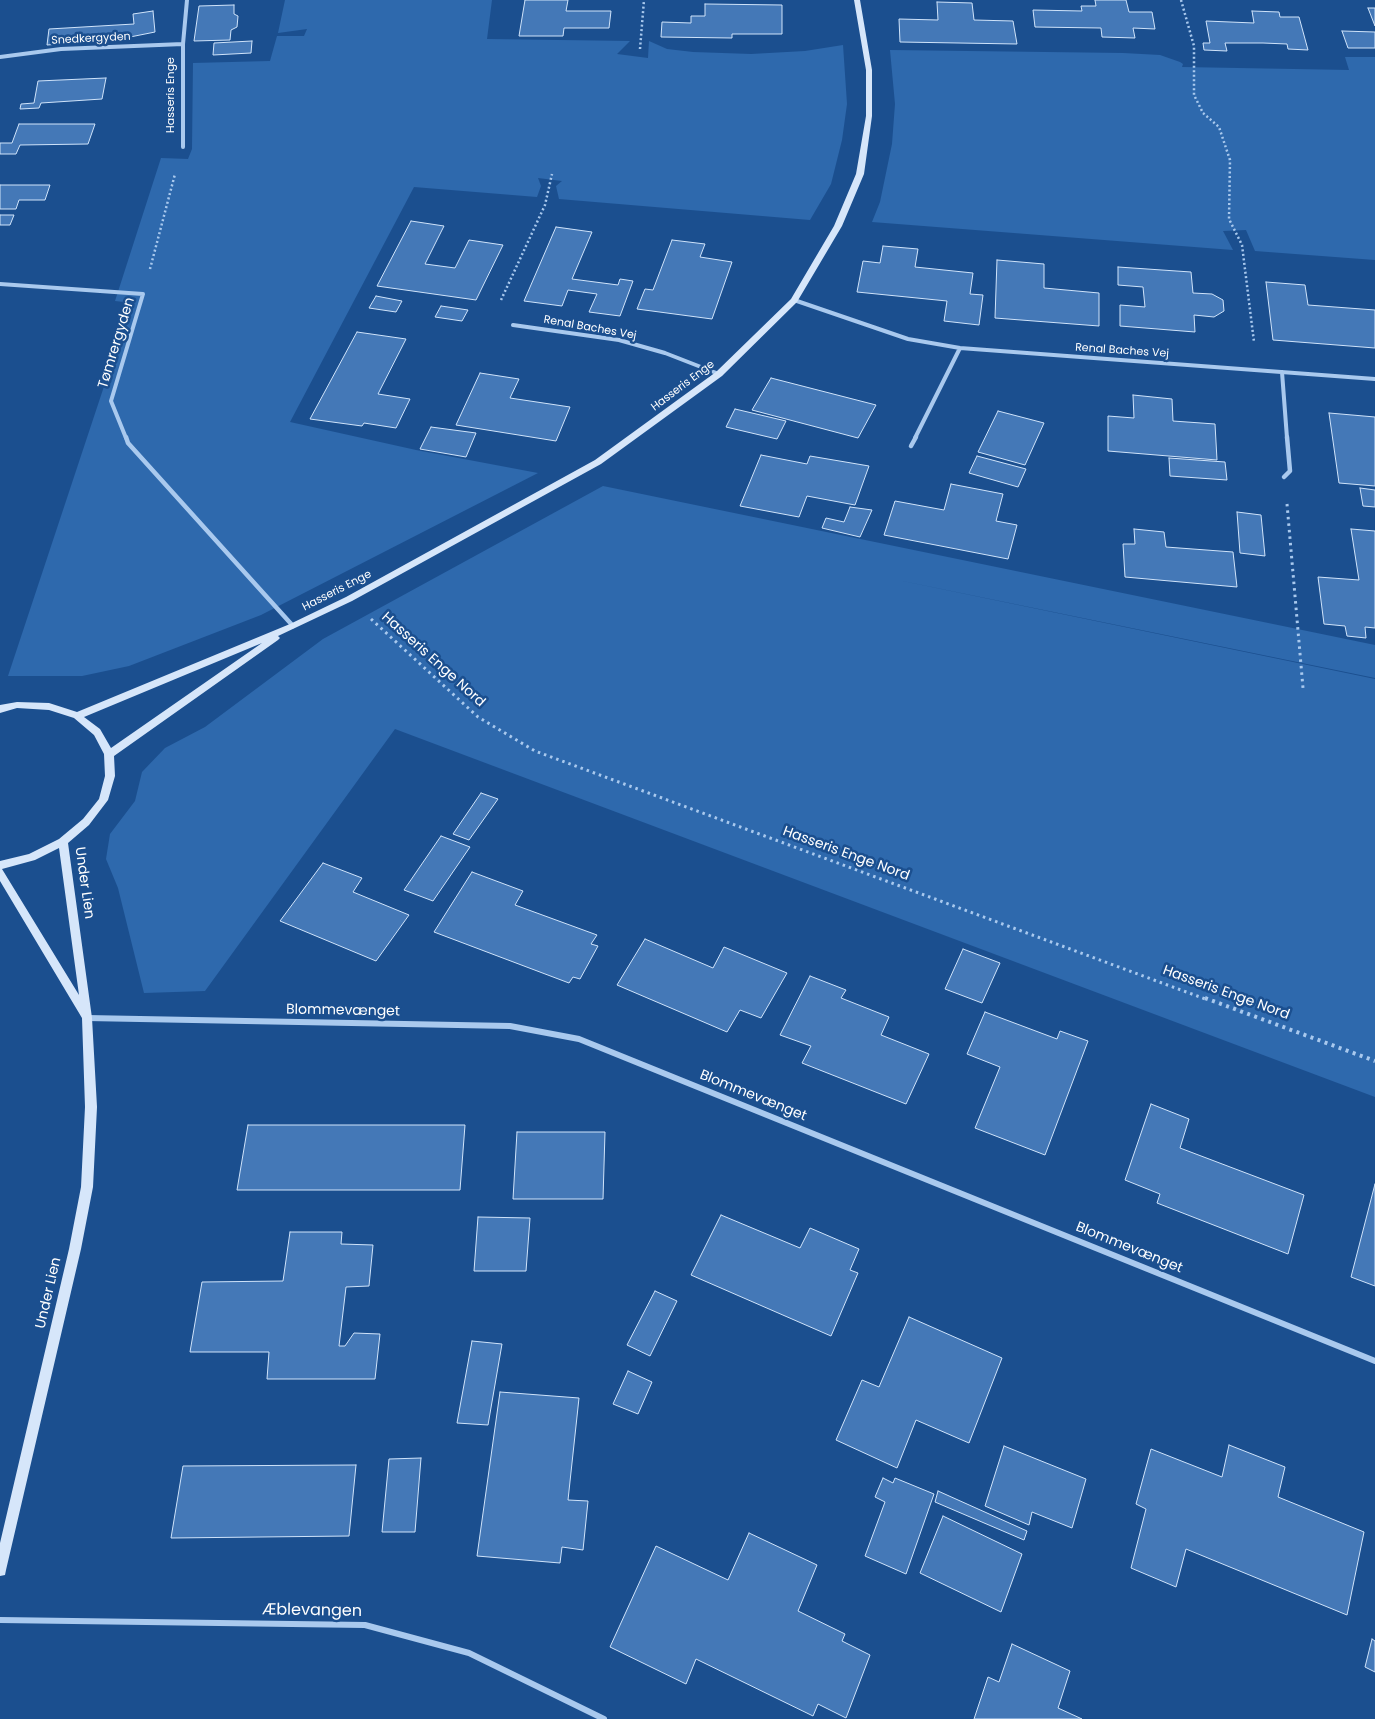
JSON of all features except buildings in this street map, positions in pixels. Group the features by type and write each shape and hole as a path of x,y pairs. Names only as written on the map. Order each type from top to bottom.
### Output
{"street":[{"name":"Hasseris Enge","path":"182,147 183,44 187,0"},
{"name":"Hasseris Enge","path":"77,716 293,626 349,600 598,462 719,374 794,300 838,226 860,174 870,116 869,79 857,0"},
{"name":"Snedkergyden","path":"0,57 62,48 183,44"},
{"name":"Tømrergyden","path":"0,284 143,294 111,401 128,443 293,626"},
{"name":"Renal Baches Vej","path":"794,300 908,339 960,348 1375,379"},
{"name":"Renal Baches Vej","path":"513,325 619,340 665,353 719,374"},
{"path":"911,446 960,348"},
{"path":"1282,372 1290,471 1284,477"},
{"name":"Hasseris Enge","path":"109,754 293,626"},
{"path":"0,709 17,705 49,707 77,716 97,732 109,754 110,776 103,800 86,822 63,842 31,858 0,865"},
{"name":"Under Lien","path":"0,1570 87,1187 91,1106 87,1018 63,842"},
{"name":"Under Lien","path":"0,872 87,1018"},
{"name":"Blommevænget","path":"87,1018 510,1026 579,1039 1375,1361"},
{"name":"Æblevangen","path":"0,1620 365,1625 469,1653 604,1719"}],"path":[{"path":"640,49 644,0"},
{"path":"1181,0 1194,46 1194,95 1203,113 1219,128 1230,160 1229,219 1242,245 1257,370"},
{"path":"143,294 182,147"},
{"path":"513,325 495,313 546,205 552,174"},
{"path":"1284,477 1303,688"},
{"name":"Hasseris Enge Nord","path":"349,600 478,717 535,751 1375,1061"}],"shaded area":[{"path":"285,0 492,0 487,39 630,41 617,54 648,58 649,41 667,49 751,54 805,51 843,45 847,104 842,140 831,184 810,220 559,199 556,186 562,181 538,178 541,186 537,197 414,187 290,422 416,450 538,473 261,615 129,666 82,676 8,676 128,314 124,302 115,301 161,158 188,159 192,149 193,63 270,61 277,36 304,36 307,29 278,33"},
{"path":"890,50 1123,53 1160,55 1180,62 1183,64 1182,67 1349,70 1345,57 1375,57 1375,260 1255,251 1246,230 1223,231 1233,250 872,222 880,202 892,144 895,104"},
{"path":"603,486 1375,645 1375,678 888,578 1375,679 1375,1097 395,729 205,991 144,993 118,888 106,859 110,834 135,801 142,772 165,748 205,727 323,639"}]}
